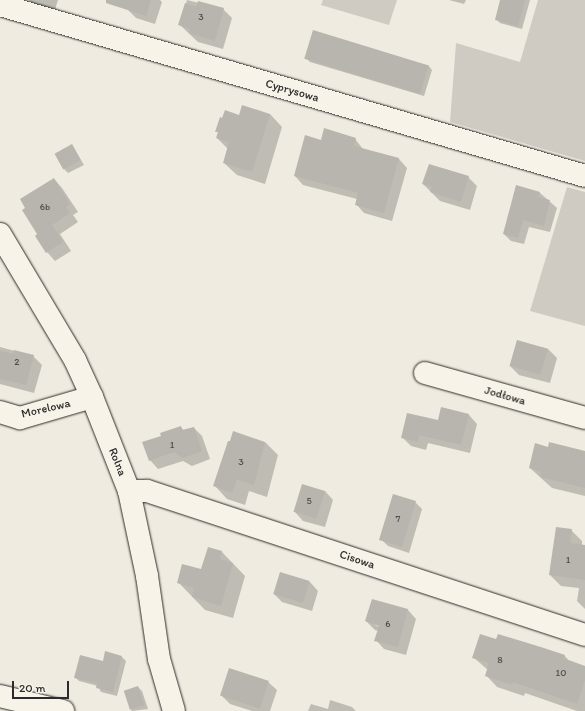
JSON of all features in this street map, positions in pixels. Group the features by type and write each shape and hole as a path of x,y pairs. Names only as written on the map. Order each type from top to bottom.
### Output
{"street":[{"name":"Cyprysowa","path":"0,5 585,176"},
{"name":"Rolna","path":"0,234 75,360 92,396 129,491 146,576 159,659 174,711"},
{"name":"Jodłowa","path":"425,373 585,418"},
{"name":"Morelowa","path":"0,412 20,418 92,396"},
{"name":"Cisowa","path":"129,491 147,492 585,635"},
{"path":"0,696 63,711"}],"shaded area":[{"path":"323,0 397,0 389,25 321,5"},
{"path":"538,0 585,0 585,161 450,122 456,43 520,62"},
{"path":"567,187 585,192 585,326 530,311"}],"building":[{"path":"106,0 151,0 146,16 106,3"},
{"path":"500,0 525,0 518,26 495,20"},
{"path":"198,1 224,8 215,41 189,33 190,29 178,25 185,3 196,7"},
{"path":"313,30 429,65 420,94 304,59"},
{"path":"242,105 270,114 252,172 223,163 229,142 216,138 218,132 215,132 220,117 222,118 225,110 239,115"},
{"path":"324,128 356,138 354,146 399,158 384,213 355,205 358,193 294,176 305,135 321,140"},
{"path":"72,144 81,160 63,169 55,154"},
{"path":"429,164 469,176 461,202 430,192 432,187 422,184"},
{"path":"54,178 70,204 66,207 70,213 52,225 63,242 46,253 35,236 37,234 22,210 25,208 20,199"},
{"path":"516,185 540,192 538,197 550,200 544,226 523,220 518,238 503,234"},
{"path":"517,340 548,349 540,375 510,366"},
{"path":"14,350 34,355 26,385 0,379 0,351 13,354"},
{"path":"441,407 469,414 461,445 419,435 418,442 401,438 407,413 438,420"},
{"path":"181,426 182,430 194,427 202,451 183,458 174,452 149,461 142,442 161,436 160,433"},
{"path":"233,431 265,442 254,485 237,479 232,493 213,486 228,441 230,441"},
{"path":"549,442 585,451 585,488 540,477 541,472 529,468 535,443 548,447"},
{"path":"302,484 325,491 316,519 294,512"},
{"path":"393,494 416,501 402,547 379,540"},
{"path":"556,527 572,529 570,543 585,545 585,580 549,575"},
{"path":"208,547 222,551 220,559 233,563 221,606 192,597 194,588 177,583 182,564 201,569"},
{"path":"280,572 310,581 303,603 273,594"},
{"path":"372,599 408,609 398,647 374,641 379,626 365,621"},
{"path":"480,634 496,639 498,634 544,648 565,655 563,658 585,666 585,680 577,704 513,682 512,685 485,676 489,663 472,658"},
{"path":"105,651 122,656 113,692 96,688 97,683 74,678 80,655 103,661"},
{"path":"229,668 269,681 260,709 220,696"},
{"path":"138,686 144,705 130,710 124,691"}]}
